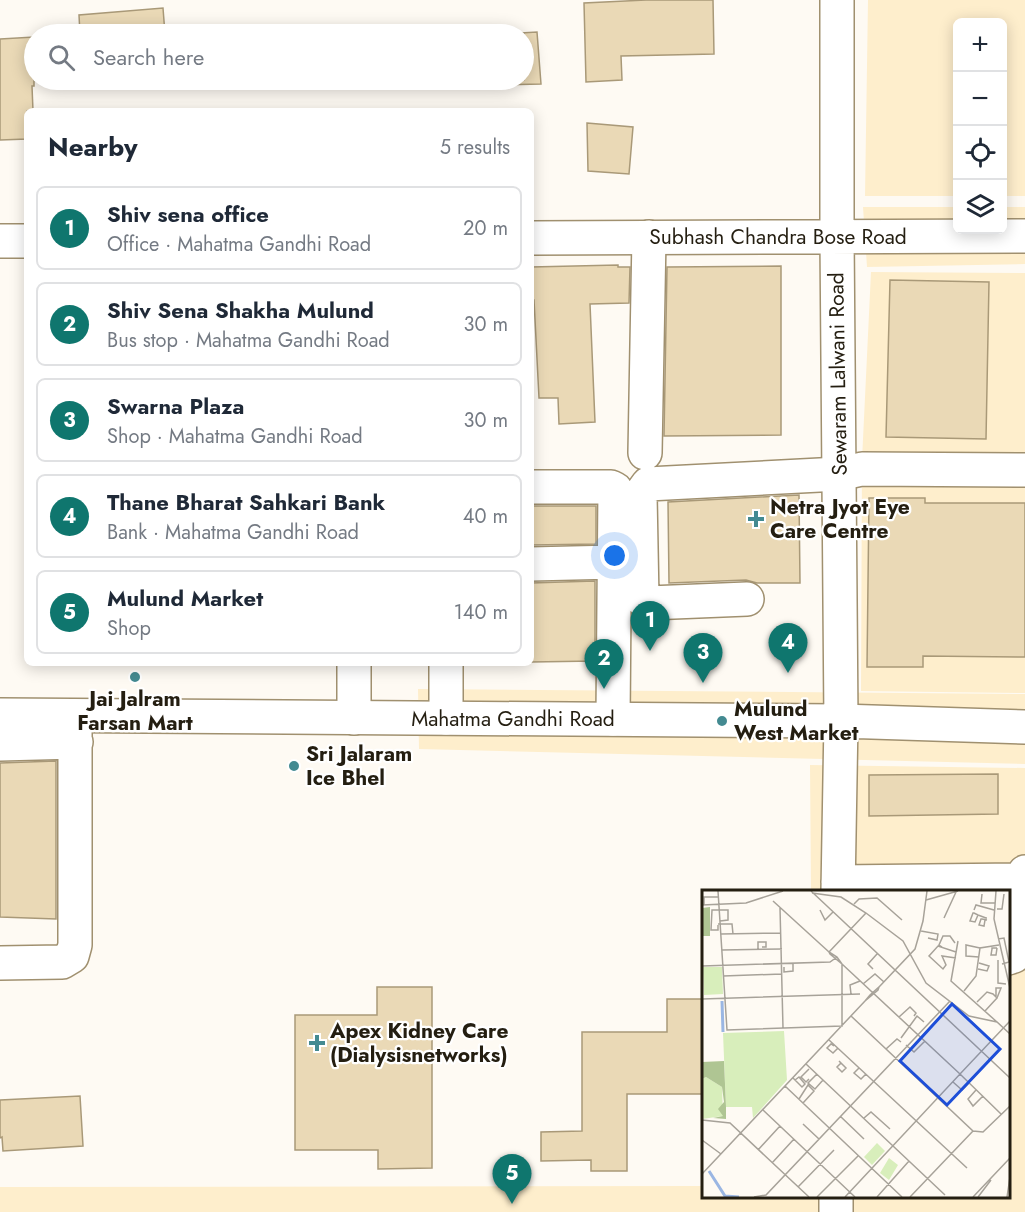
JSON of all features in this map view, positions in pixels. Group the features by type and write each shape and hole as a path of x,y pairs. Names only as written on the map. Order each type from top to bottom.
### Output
{"main road":[{"name":"Sewaram Lalwani Road","path":"837,0 841,721 838,887"},
{"name":"Subhash Chandra Bose Road","path":"534,238 1025,236"},
{"path":"645,453 649,237"},
{"path":"0,241 24,241"},
{"path":"700,461 839,465 862,469 1025,470"},
{"path":"747,599 649,603 642,599 640,495 643,489 648,484 656,483 839,465"},
{"path":"534,487 613,488 615,492 613,719"},
{"path":"534,564 615,562"},
{"path":"354,666 354,718"},
{"path":"446,666 446,718"},
{"name":"Mahatma Gandhi Road","path":"0,716 76,729 354,718 841,721 1025,727"},
{"path":"0,744 76,729 75,945 72,956 62,962 0,963"},
{"path":"1010,957 1014,956 1021,945 1025,873"},
{"path":"838,887 1024,880"}],"shaded area":[{"path":"868,0 1025,0 1025,196 1007,196 1007,18 953,18 953,196 865,196"},
{"path":"863,207 953,207 953,234 1007,234 1007,207 1025,207 1025,264 867,267"},
{"path":"871,272 1025,273 1025,693 861,691 862,460"},
{"name":"Mulund West Market","path":"418,689 1025,694 1025,764 419,749"},
{"path":"810,765 1025,768 1025,1212 0,1212 0,1187 702,1186 702,1197 1010,1197 1010,890 811,890"}],"building":[{"path":"713,0 714,54 621,56 622,80 586,82 584,3"},
{"path":"163,8 164,24 79,24 79,15"},
{"path":"534,32 537,32 541,84 534,84"},
{"path":"24,38 24,90 32,90 33,108 24,108 24,139 0,140 0,39"},
{"path":"587,123 633,127 629,174 588,171"},
{"path":"618,265 618,267 630,267 629,303 590,304 595,422 559,424 558,398 539,398 534,267"},
{"path":"781,266 781,435 664,436 667,267"},
{"path":"890,280 989,282 986,439 886,437"},
{"path":"799,495 800,583 757,583 746,580 669,583 668,502"},
{"path":"869,498 925,498 925,503 1025,503 1025,657 923,656 923,667 867,667"},
{"path":"534,506 596,506 596,544 534,545"},
{"path":"595,581 595,661 534,662 534,583"},
{"path":"56,761 56,919 0,917 0,763"},
{"path":"998,774 998,814 869,816 869,775"},
{"path":"377,987 432,987 432,1168 378,1169 378,1150 295,1150 295,1015 377,1015"},
{"path":"667,999 702,999 702,1094 627,1094 627,1171 591,1171 591,1160 541,1161 541,1132 582,1131 582,1032 667,1032"},
{"path":"80,1096 83,1146 3,1151 2,1137 0,1138 0,1100"}],"place":[{"name":"Netra Jyot Eye Care Centre","path":"756,519"},
{"name":"Shiv sena office","path":"650,651"},
{"name":"Thane Bharat Sahkari Bank","path":"788,673"},
{"name":"Jai Jalram Farsan Mart","path":"135,677"},
{"name":"Swarna Plaza","path":"703,683"},
{"name":"Shiv Sena Shakha Mulund","path":"604,689"},
{"name":"Mulund West Market","path":"722,721"},
{"name":"Sri Jalaram Ice Bhel","path":"294,766"},
{"name":"Apex Kidney Care (Dialysisnetworks)","path":"317,1043"},
{"name":"Mulund Market","path":"512,1204"}]}
